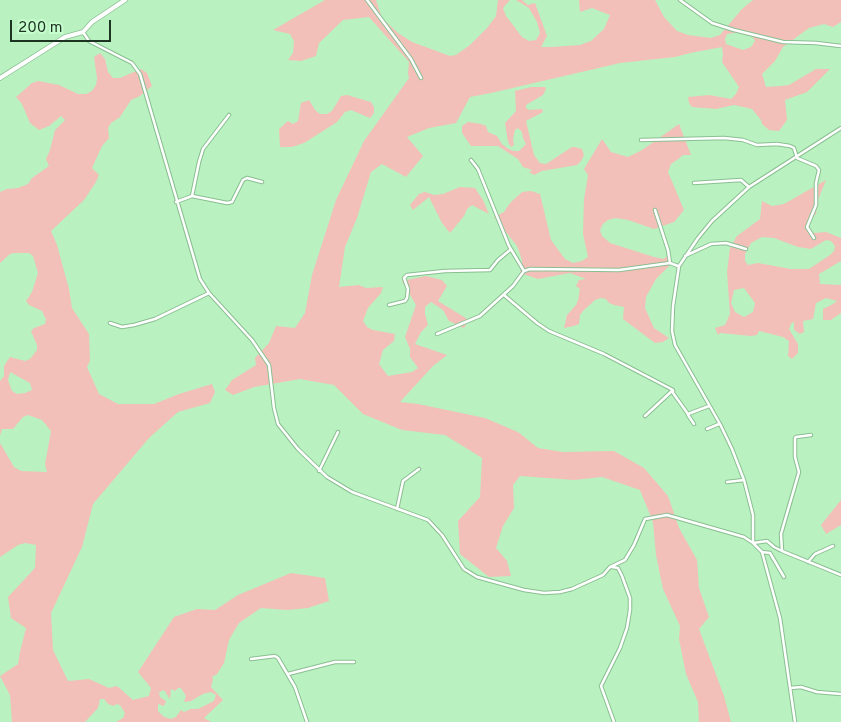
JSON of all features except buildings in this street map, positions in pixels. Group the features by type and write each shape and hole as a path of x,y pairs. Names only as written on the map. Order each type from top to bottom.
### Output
{"main road":[{"path":"0,78 65,37 83,32 92,22 125,0"}],"street":[{"path":"367,0 411,59 421,78"},
{"path":"680,0 712,22 734,30 782,42 841,46"},
{"path":"83,32 89,41 132,63 140,74 156,125 176,202 200,278 209,293 252,340 269,365 275,416 278,424 319,471 352,492 432,523 461,565 473,574 513,588 544,593 572,589 603,575 610,566 625,560 645,519 667,515 744,537 762,552 781,625 794,722"},
{"path":"192,196 203,149 229,115"},
{"path":"752,543 753,515 744,480 720,424 678,352 673,338 673,306 679,266 712,221 749,187 797,158 841,128"},
{"path":"640,140 727,138 757,144 790,146 794,148 797,158"},
{"path":"797,158 816,166 819,170 816,183 816,205 807,227 814,238"},
{"path":"471,160 478,169 510,250 524,271"},
{"path":"176,202 192,196 227,203 232,202 243,180 246,178 262,182"},
{"path":"694,183 741,180 749,187"},
{"path":"655,210 670,262"},
{"path":"684,257 712,244 726,244 746,249"},
{"path":"389,305 405,301 407,298 408,289 404,278 406,275 446,271 490,270 510,250"},
{"path":"437,334 480,316 514,286 524,271 530,269 619,270 670,262 679,266"},
{"path":"110,323 122,327 155,319 209,293"},
{"path":"504,295 536,323 549,331 604,354 673,390 694,424"},
{"path":"645,416 673,390"},
{"path":"688,414 709,406"},
{"path":"707,429 720,424"},
{"path":"319,471 338,432"},
{"path":"782,551 781,534 798,472 795,457 795,438 796,436 811,435"},
{"path":"397,509 403,481 419,469"},
{"path":"727,482 744,480"},
{"path":"752,543 767,541 782,551 841,575"},
{"path":"808,562 815,554 834,546"},
{"path":"762,552 770,553 784,577"},
{"path":"610,566 618,568 630,598 627,628 620,648 601,686 614,722"},
{"path":"251,659 276,656 295,687 307,722"},
{"path":"288,674 335,662 354,662"},
{"path":"790,688 841,694"}],"shaded area":[{"path":"325,0 376,0 382,18 398,33 412,42 450,56 456,55 470,45 487,28 496,16 498,0 510,0 503,8 506,16 522,37 529,41 536,40 540,33 537,22 529,8 516,0 522,0 528,5 535,3 547,36 541,47 552,47 580,45 591,41 604,29 610,15 592,8 580,12 579,0 655,0 664,17 677,31 688,35 711,38 720,35 742,9 753,0 841,0 841,22 833,27 824,24 809,28 783,47 775,61 762,74 766,87 781,86 789,85 816,69 830,69 807,92 785,100 787,120 779,131 769,130 762,124 752,109 734,105 716,109 692,107 689,103 688,97 709,95 731,99 736,94 739,87 722,62 722,47 675,57 620,63 470,97 456,123 429,128 407,137 423,156 406,177 382,164 371,172 357,218 345,247 339,287 359,285 366,288 383,287 381,293 368,308 363,321 367,327 373,330 395,334 394,341 383,350 379,364 388,376 412,372 418,368 410,357 410,349 405,337 416,305 402,281 426,276 442,280 447,286 438,301 469,320 464,328 449,321 443,310 431,302 425,307 428,325 421,332 415,344 447,355 433,366 400,402 485,418 518,432 538,448 563,452 614,451 644,468 668,496 679,528 697,560 699,588 709,617 699,629 724,696 731,722 699,722 698,702 686,674 679,639 680,626 663,589 656,555 653,522 640,490 602,477 574,480 520,476 513,485 514,508 503,526 496,548 507,561 511,576 489,577 460,554 458,521 480,497 482,458 445,435 402,430 363,414 334,385 300,379 254,387 233,395 225,390 232,380 256,365 255,358 269,343 276,326 295,328 305,313 312,275 336,200 364,141 409,78 409,62 369,17 343,20 319,43 316,56 301,61 288,60 293,53 294,41 290,34 273,30","holes":["746,31 750,33 755,41 751,47 743,50 726,44 727,34"]},
{"path":"100,53 105,59 108,72 113,78 120,78 141,69 147,73 152,86 140,96 131,100 120,117 111,123 108,128 109,138 102,146 92,168 99,175 96,182 84,200 51,231 57,245 69,289 72,308 89,334 90,361 87,367 99,394 118,404 154,404 212,384 215,392 210,403 178,412 149,438 93,504 82,547 51,613 53,650 68,681 89,679 109,688 117,686 133,700 149,696 151,688 138,672 174,617 197,609 215,610 238,595 291,573 325,578 329,601 308,608 287,610 261,608 239,623 229,640 224,663 217,674 212,677 211,687 223,700 204,718 211,722 116,722 123,718 125,713 120,705 116,704 114,706 108,704 104,699 100,699 98,708 85,722 12,722 10,695 0,676 18,664 26,628 11,618 8,597 35,568 36,545 25,543 18,545 0,557 0,443 14,467 21,471 47,472 45,464 51,431 42,420 28,415 23,417 13,429 2,429 0,436 0,381 4,376 4,366 10,357 25,361 30,359 37,350 37,345 31,331 45,324 46,319 42,311 29,305 26,301 32,292 38,273 33,256 29,253 14,253 10,254 0,263 0,192 28,184 32,178 49,166 46,159 55,130 65,120 61,116 49,126 39,130 30,123 22,104 16,97 32,83 38,81 59,85 78,94 86,94 92,91 96,85 97,78 94,57","holes":["10,372 30,383 32,390 17,394 12,391 8,380","181,688 186,696 184,702 211,692 216,695 214,701 198,709 184,712 181,710 176,717 171,719 164,717 158,711 158,704 164,706 166,701 160,697 159,692 164,690 170,699 171,689 175,691"]},
{"path":"531,87 545,87 546,89 543,95 526,105 526,108 529,110 542,109 543,112 526,121 534,155 540,163 546,164 572,147 575,147 582,149 584,155 577,165 542,171 534,175 529,172 532,170 523,167 518,159 498,146 471,146 462,133 462,126 468,122 481,124 486,126 488,132 497,136 507,148 519,151 526,144 522,132 518,128 515,130 514,145 511,147 508,142 505,123 516,111 515,91"},
{"path":"347,95 371,102 374,107 374,113 370,118 351,110 345,112 337,122 304,143 292,147 280,147 279,129 288,121 293,124 298,121 301,103 309,100 320,114 327,114 332,111 341,96"},
{"path":"679,124 691,155 683,155 671,164 668,172 684,210 674,222 654,229 628,220 615,218 603,224 600,230 602,236 610,243 654,257 664,259 668,255 671,264 656,279 646,297 645,308 654,328 669,338 663,342 655,343 623,319 624,307 614,305 601,298 595,300 583,311 580,315 579,324 564,328 567,315 578,300 580,289 576,286 579,280 586,279 570,273 538,279 520,273 522,261 517,246 494,217 504,212 510,203 522,192 531,191 540,194 551,240 565,259 573,263 582,261 588,257 583,234 584,199 588,175 584,169 602,139 611,152 628,157 642,150"},
{"path":"826,180 818,200 816,214 808,221 807,226 814,233 826,232 841,238 841,261 819,274 820,284 841,285 841,313 831,320 823,320 823,309 837,301 826,298 816,303 813,319 803,321 804,332 800,334 794,330 794,323 792,322 789,329 798,344 798,353 792,359 788,356 789,341 783,337 759,331 757,335 751,336 720,333 718,335 715,328 725,325 730,314 727,272 730,248 737,236 760,219 762,201 772,206 784,204","holes":["762,237 774,238 798,247 811,249 826,240 831,241 835,246 834,251 830,255 809,269 791,269 758,263 748,265 745,261 745,254 751,243","744,288 755,303 753,312 744,317 735,312 731,303 734,290"]},
{"path":"460,187 475,188 489,214 472,205 450,233 442,223 429,197 413,210 410,205 419,194 425,192 434,195 443,194"},
{"path":"841,500 841,525 826,534 821,525"}]}
